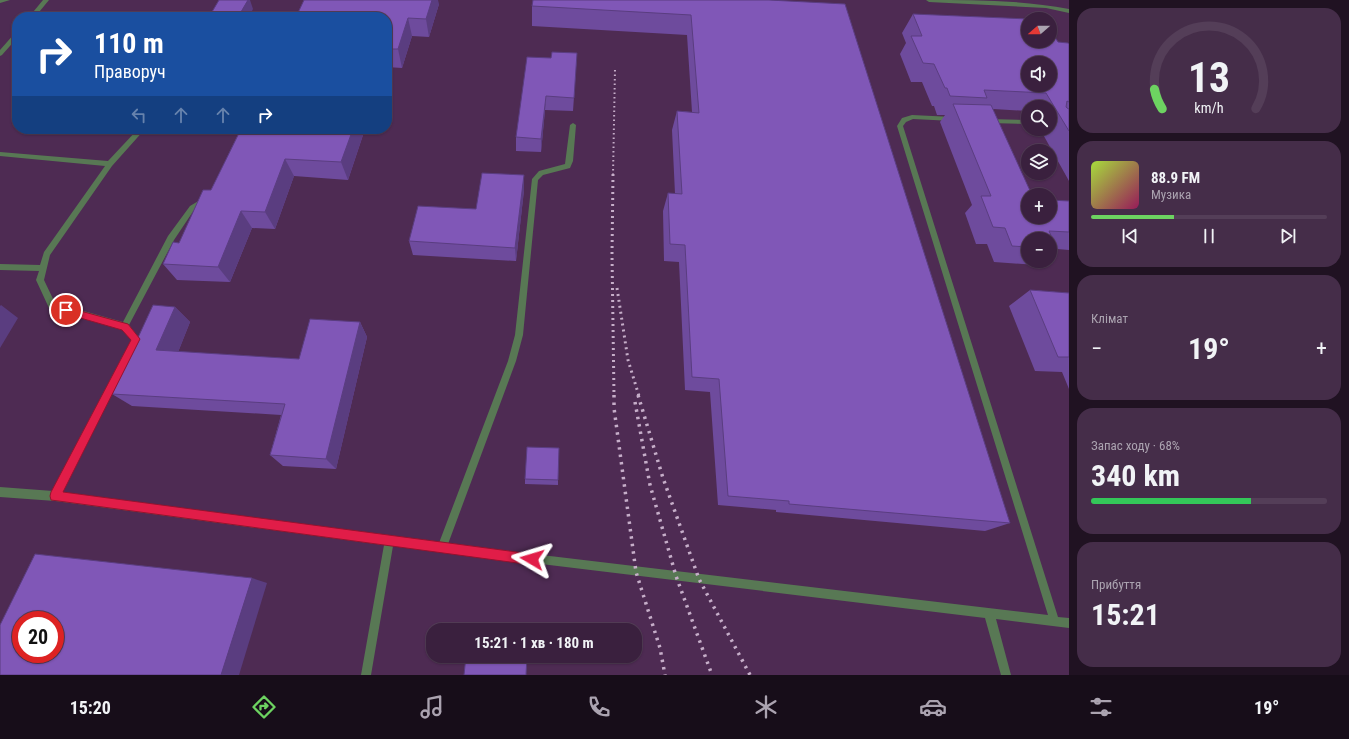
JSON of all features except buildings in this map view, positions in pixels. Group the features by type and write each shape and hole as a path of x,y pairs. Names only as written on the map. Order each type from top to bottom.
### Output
{"street":[{"path":"0,1 7,0"},
{"path":"36,12 46,0"},
{"path":"929,0 1046,6 1069,11"},
{"path":"0,54 12,40"},
{"path":"958,119 912,117 904,120 900,126 1055,622"},
{"path":"982,120 1021,122"},
{"path":"442,548 512,361 519,335 535,179 542,173 568,166 570,161 573,125"},
{"path":"55,496 136,339 125,326 52,306 40,280 47,254 110,164 137,134"},
{"path":"0,154 110,164"},
{"path":"125,326 171,238 192,208 214,193"},
{"path":"0,267 43,268"},
{"path":"0,492 55,496 389,542 1069,623"},
{"path":"366,675 389,542"},
{"path":"989,614 1006,675"}],"railway":[{"path":"613,175 615,69"},
{"path":"613,174 612,254 614,396"},
{"path":"617,288 628,360 639,396"},
{"path":"638,395 663,478 699,579 750,675"},
{"path":"614,396 614,408 636,572 660,648 665,675"},
{"path":"635,402 650,485 676,576 712,675"}],"route":[{"path":"66,310 125,326 136,339 55,496 374,540 532,559"}]}
